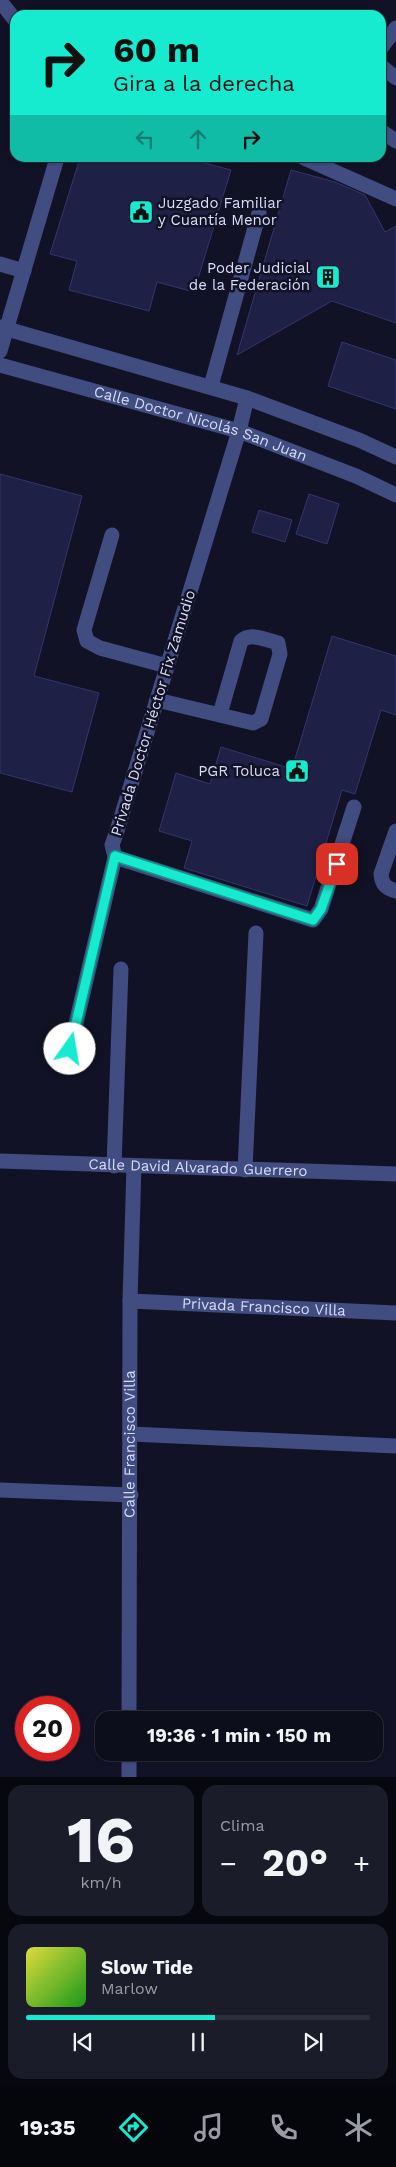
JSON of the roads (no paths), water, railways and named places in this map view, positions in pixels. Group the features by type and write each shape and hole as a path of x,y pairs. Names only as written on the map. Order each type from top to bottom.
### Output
{"street":[{"path":"0,1 10,14"},
{"path":"386,41 396,28"},
{"path":"386,70 396,78"},
{"path":"0,351 3,328 24,271 56,162"},
{"path":"313,162 396,199"},
{"path":"211,386 259,213"},
{"path":"0,264 24,271"},
{"path":"3,328 211,386 359,440 396,457"},
{"name":"Calle Doctor Nicolás San Juan","path":"0,365 239,432 356,476 396,495"},
{"name":"Privada Doctor Héctor Fix Zamudio","path":"247,398 239,432 112,846 115,856 313,920 321,909 328,892 354,807"},
{"path":"112,535 84,630 87,642 100,648 167,666"},
{"path":"157,700 253,723 261,719 280,654 278,643 252,636 241,641 220,714"},
{"path":"396,831 381,874 386,888 396,891"},
{"path":"70,1049 115,856"},
{"path":"245,1170 256,934"},
{"path":"114,1166 121,969"},
{"name":"Calle David Alvarado Guerrero","path":"0,1161 396,1174"},
{"name":"Calle Francisco Villa","path":"129,1711 130,1301 134,1166"},
{"name":"Privada Francisco Villa","path":"130,1301 396,1312"},
{"path":"131,1434 396,1446"},
{"path":"0,1490 131,1495"},
{"path":"129,1761 129,1777"}],"place":[{"name":"Juzgado Familiar y Cuantía Menor","path":"141,212"},
{"name":"Poder Judicial de la Federación","path":"328,277"},
{"name":"PGR Toluca","path":"297,771"}]}
